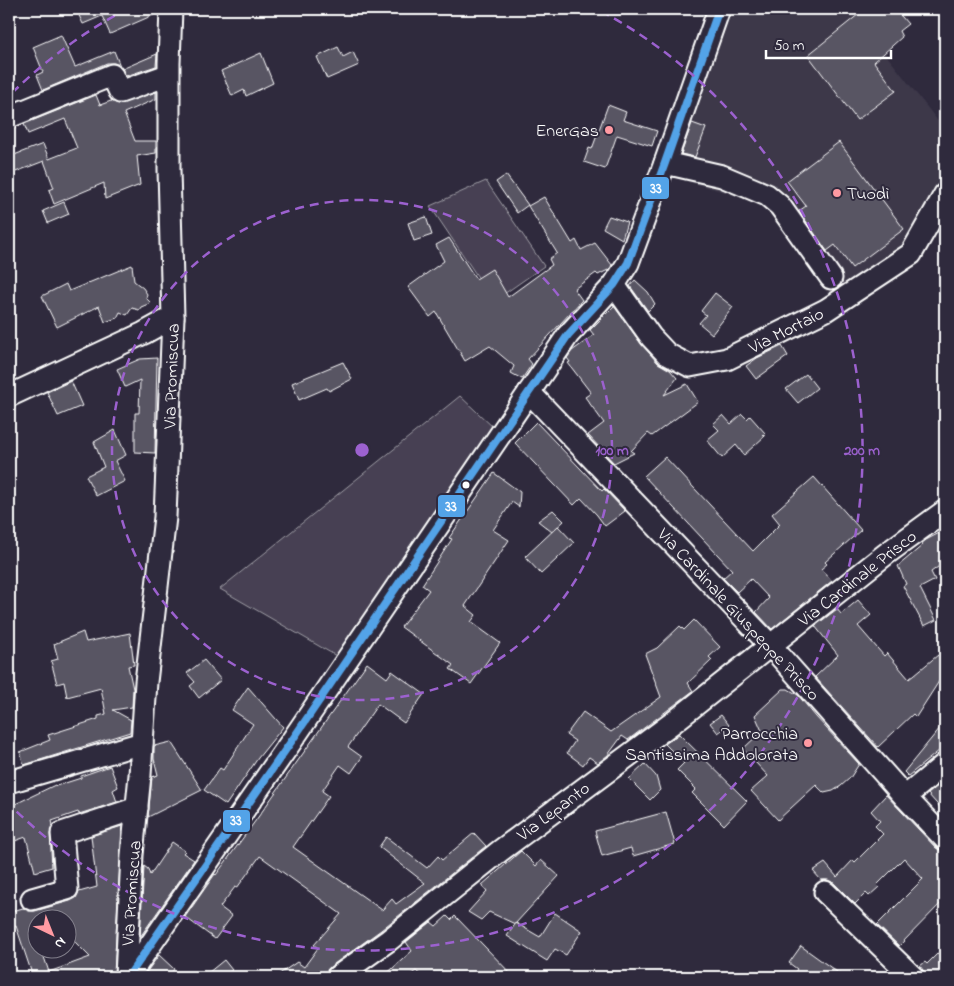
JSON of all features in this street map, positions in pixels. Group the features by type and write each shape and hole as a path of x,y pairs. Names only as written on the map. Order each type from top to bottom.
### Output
{"street":[{"name":"Via Promiscua","path":"127,977 132,855 146,682 165,517 173,317 168,170 168,75 171,9"},
{"path":"127,977 293,740 568,335 614,285 628,263 666,163 720,9"},
{"path":"9,117 112,75 120,92 168,75"},
{"path":"666,163 710,172 767,195 780,206 830,278"},
{"name":"Via Mortaio","path":"614,285 651,337 667,354 690,366 727,359 826,310 879,277 911,254 945,194"},
{"path":"9,396 144,333 173,317"},
{"name":"Via Cardinale Giuspeppe Prisco","path":"529,392 770,645 905,797 945,839"},
{"name":"Via Cardinale Prisco","path":"770,645 886,554 945,511"},
{"name":"Via Lepanto","path":"337,977 389,940 508,845 675,721 770,645"},
{"path":"9,782 142,743"},
{"path":"905,797 945,764"},
{"name":"Via Promiscua","path":"32,899 67,889 62,833 137,808"},
{"path":"825,892 913,977"}],"shaded area":[{"path":"733,9 897,9 906,19 877,43 945,130 945,184 908,251 832,299 762,203 672,177"},
{"path":"486,181 544,266 494,301 430,206"},
{"path":"460,396 495,429 338,657 220,589"}],"building":[{"path":"76,9 158,9 158,13 110,34 102,16 83,24"},
{"path":"856,9 895,9 908,24 899,31 902,37 874,62 896,91 857,120 808,55 859,14"},
{"path":"61,35 75,67 114,51 120,66 114,63 107,63 43,90 37,75 43,72 33,47"},
{"path":"338,47 343,57 353,52 359,65 327,79 317,57"},
{"path":"261,53 273,83 246,96 244,90 232,96 221,71"},
{"path":"157,54 156,66 126,76 122,69"},
{"path":"156,92 156,99 124,113 135,141 156,141 156,153 137,156 140,185 105,199 104,183 54,204 49,190 54,188 44,161 13,173 9,157 43,144 49,159 77,148 65,119 28,134 24,124 96,95 100,105 111,101 119,104"},
{"name":"EnerGas","path":"608,105 626,112 623,120 657,131 652,146 617,135 605,169 584,162 589,148 592,149"},
{"path":"692,123 706,128 695,157 681,154"},
{"name":"Tuodì","path":"839,142 904,229 852,268 835,245 827,251 799,211 806,206 787,181"},
{"path":"506,175 528,205 517,213 496,182"},
{"path":"544,197 572,243 576,240 581,250 595,243 612,265 610,269 598,275 596,273 574,289 582,300 528,359 532,364 522,379 511,373 514,366 490,346 465,361 436,312 430,317 408,287 444,261 436,245 449,238 476,279 492,269 508,297 552,265 549,259 557,253 528,206"},
{"path":"64,202 69,214 48,223 43,211"},
{"path":"609,216 627,222 622,239 603,228"},
{"path":"426,217 432,235 414,241 408,223"},
{"path":"132,265 134,281 143,288 147,294 146,298 151,303 141,307 139,310 132,308 127,315 120,312 117,318 105,322 99,306 57,327 42,296 66,284 69,291"},
{"path":"635,280 648,292 655,304 648,311 630,286"},
{"path":"715,293 733,307 712,334 699,323 706,315 701,311"},
{"path":"614,306 642,345 658,363 670,370 677,378 664,395 687,384 698,402 652,436 648,433 631,451 634,453 614,463 588,435 604,423 585,397 591,393 568,363 570,362 567,358 572,351 594,335 590,330"},
{"path":"782,346 788,356 756,379 746,366 757,358"},
{"path":"157,358 155,453 135,452 135,413 139,413 140,380 125,387 117,369 140,359"},
{"path":"343,362 352,379 329,391 327,388 299,400 292,383"},
{"path":"806,374 817,388 798,403 786,389"},
{"path":"71,381 82,406 58,416 47,392"},
{"path":"742,414 747,419 750,416 765,433 763,435 765,436 744,455 736,445 722,458 707,440 719,430 713,424 723,415 731,424"},
{"path":"536,422 602,491 604,489 625,511 605,526 581,498 574,505 515,443"},
{"path":"115,430 126,455 115,461 125,481 96,496 86,476 104,467 94,442"},
{"path":"665,457 753,551 780,524 772,514 814,477 861,530 825,562 827,564 821,569 832,581 772,629 756,612 769,598 751,579 737,592 723,578 732,570 644,476"},
{"path":"494,473 520,492 519,507 512,502 493,530 509,540 465,606 476,615 471,622 500,643 471,684 450,669 453,665 401,627 429,590 422,585 452,539 449,538"},
{"path":"553,510 564,521 552,532 538,521"},
{"path":"558,526 574,543 541,574 525,557"},
{"path":"945,530 945,562 931,572 935,580 920,588 936,620 924,626 903,586 906,584 898,566 923,545 921,544 926,540"},
{"path":"858,600 871,615 858,626 884,656 887,653 909,679 938,655 945,666 945,672 916,717 913,714 878,747 815,677 838,655 815,626 837,609 841,614"},
{"path":"694,620 720,647 709,657 712,660 688,683 693,691 628,740 622,736 608,755 598,763 589,757 583,765 567,753 575,741 566,735 583,712 611,732 661,697 645,654 657,648 680,626 684,630"},
{"path":"83,632 86,642 130,633 134,665 128,666 133,689 132,707 113,710 131,720 130,732 24,765 20,752 50,740 48,735 98,719 98,716 106,714 101,688 67,697 64,682 57,684 51,661 58,659 54,644"},
{"path":"204,660 221,680 199,698 190,686 195,682 187,673"},
{"path":"367,663 387,678 392,671 424,694 404,723 378,704 348,747 362,757 351,773 340,765 322,791 329,796 293,847 382,910 392,899 396,904 425,883 379,847 386,837 427,868 438,856 442,860 474,833 486,846 381,930 330,967 326,971 325,977 275,977 297,962 304,967 318,948 314,945 341,914 260,856 237,888 235,887 220,907 232,916 215,939 185,917"},
{"path":"248,687 283,727 258,758 226,805 204,790 220,768 223,770 253,724 232,710"},
{"name":"Parrocchia Santissima Addolorata","path":"783,689 788,689 798,695 859,764 850,778 841,786 833,791 824,793 816,785 778,820 751,791 768,776 743,749 762,731 755,715"},
{"path":"721,715 729,725 718,733 710,723"},
{"path":"945,722 945,746 908,776 904,772"},
{"path":"679,734 747,801 724,825 692,793 696,789 677,770 684,763 665,744"},
{"path":"171,742 202,790 148,817 152,777 158,775 154,759 154,746"},
{"path":"645,764 656,776 660,790 650,800 629,779"},
{"path":"110,766 118,787 113,790 117,802 52,821 53,825 50,834 52,867 35,872 26,837 9,843 9,807 55,785 81,778 81,776"},
{"path":"945,780 945,813 928,794"},
{"path":"886,795 936,848 945,853 945,899 899,946 877,925 923,879 904,858 877,885 879,887 869,896 866,893 855,904 834,883 828,880 821,880 813,871 825,863 837,877 883,834 875,826 880,821 871,811"},
{"path":"666,812 675,844 633,856 631,848 602,856 595,831"},
{"path":"122,826 114,974 104,977 33,977 16,926 9,928 9,912 23,908 28,910 28,958 44,958 49,972 90,957 78,945 78,908 46,908 70,901 76,898 79,892 97,887 91,836"},
{"path":"172,842 185,851 183,853 194,860 140,937 144,866 148,869 150,875"},
{"path":"521,851 536,866 541,860 559,876 515,924 489,912 481,920 468,912 487,891 482,885"},
{"path":"555,913 582,931 566,955 555,949 547,961 507,936 516,923 540,937"},
{"path":"447,916 451,920 455,916 514,977 423,977 416,971 407,977 383,977 412,951 406,942 431,922 436,926"},
{"path":"801,946 844,977 792,977 797,969 789,963"},
{"path":"945,946 945,977 925,977 925,973 920,966 925,962 927,964"},
{"path":"159,955 174,969 169,977 143,977"},
{"path":"224,960 232,970 223,977 203,977"}],"transit line":[{"name":"33","path":"128,977 293,739 568,335 614,285 628,263 719,9"}],"place":[{"name":"EnerGas","path":"609,130"},
{"name":"Tuodì","path":"837,193"},
{"name":"Parrocchia Santissima Addolorata","path":"808,743"}]}
